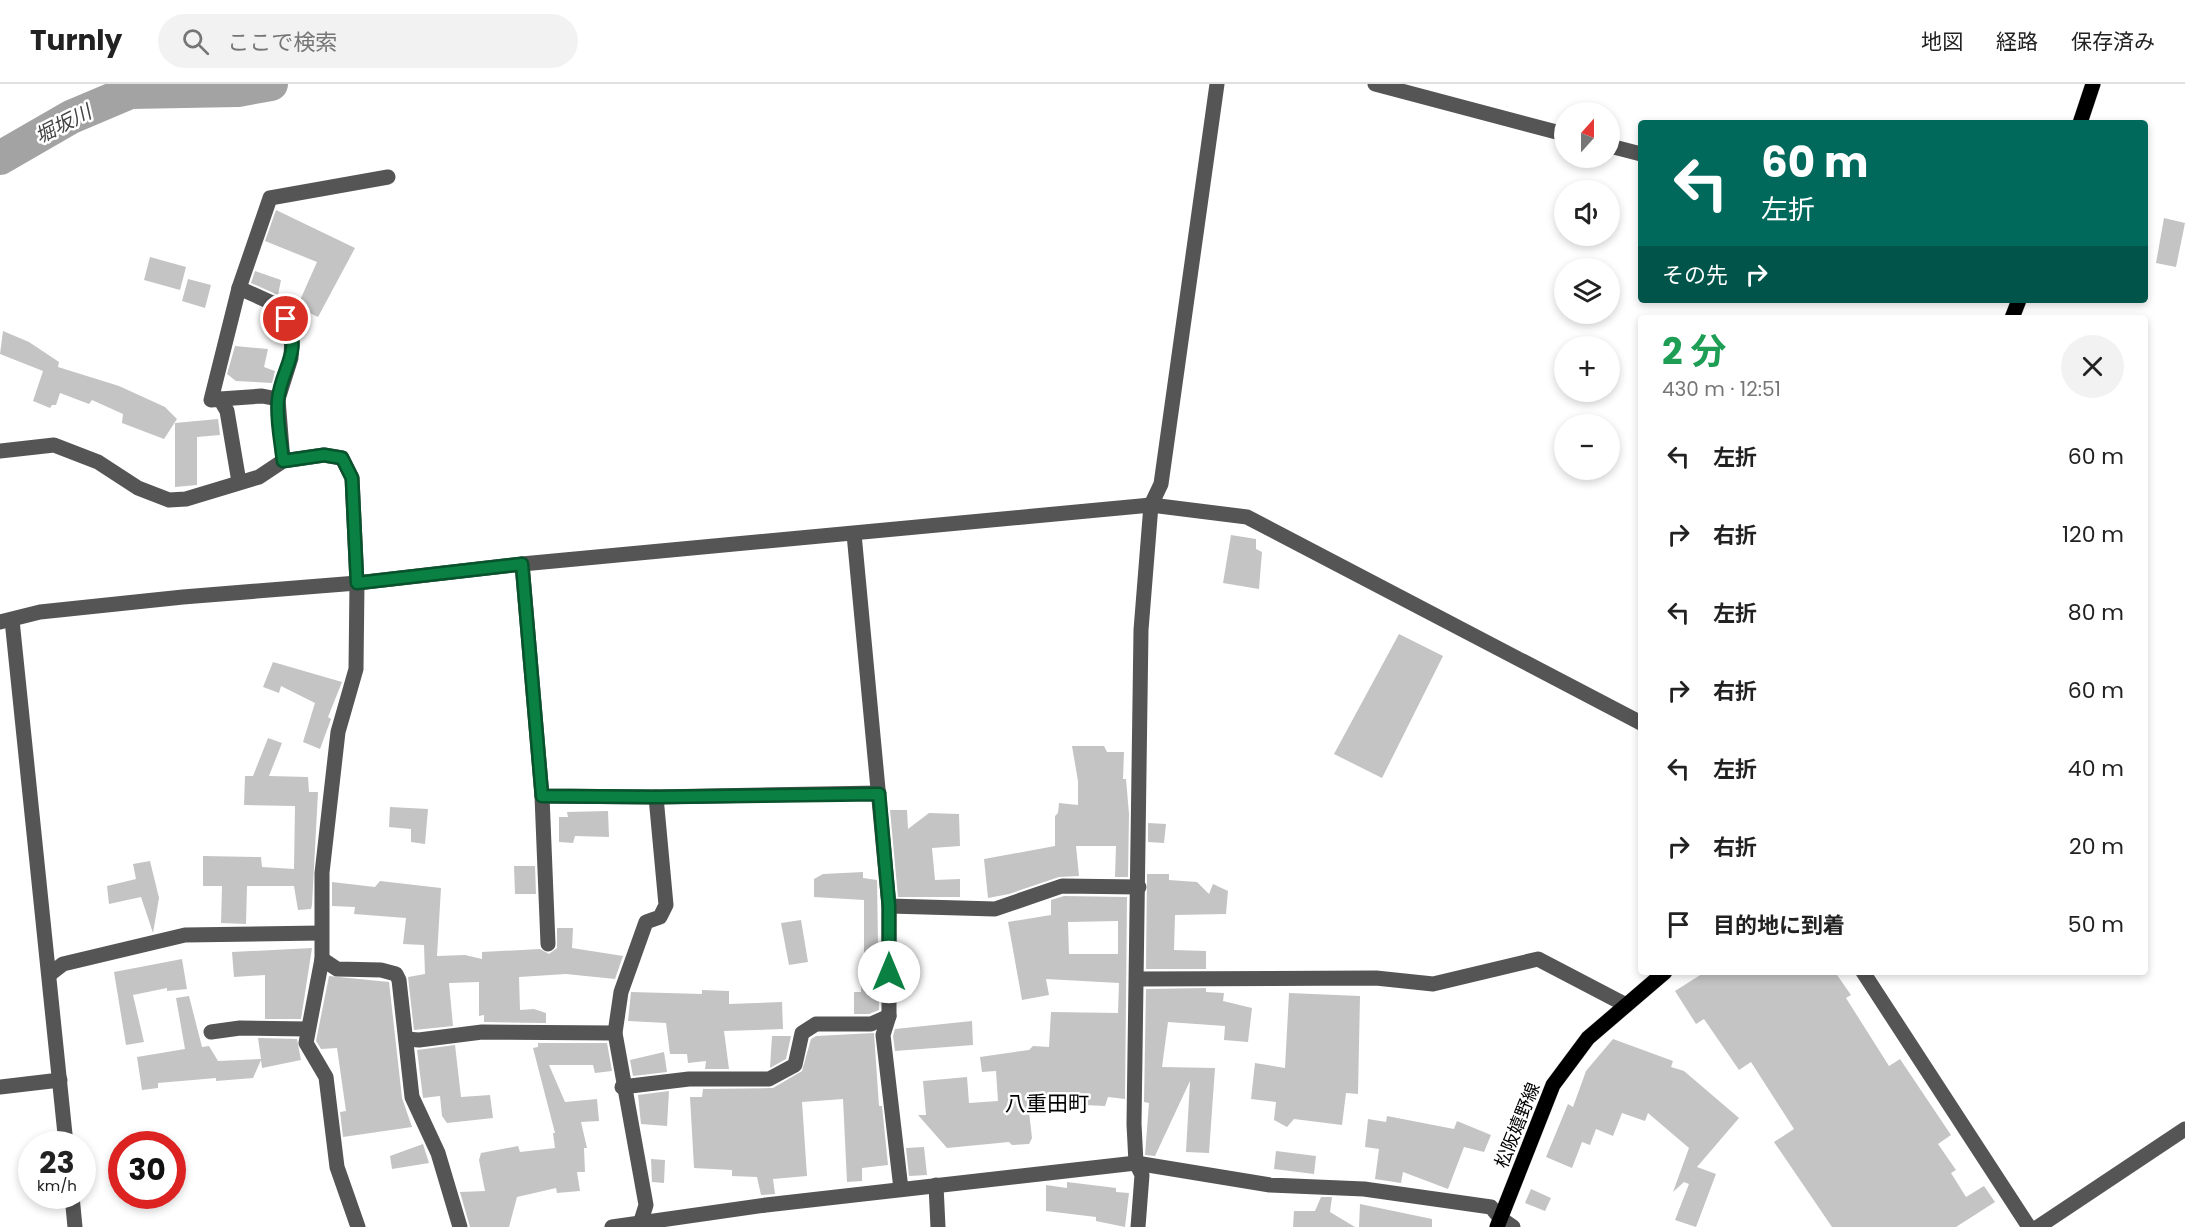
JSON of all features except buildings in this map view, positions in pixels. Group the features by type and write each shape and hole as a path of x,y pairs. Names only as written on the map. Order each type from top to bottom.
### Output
{"main road":[{"path":"2081,120 2093,84"},
{"name":"松阪嬉野線","path":"1503,1224 1553,1085 1588,1038 1661,975"}],"street":[{"path":"1138,1227 1142,1175 1136,1163 1134,1124 1138,979 1141,630 1151,505 1161,484 1217,84"},
{"path":"1375,84 1554,131"},
{"path":"1620,149 1638,153"},
{"path":"278,399 262,396 211,400 239,288 270,198 388,177"},
{"path":"239,288 279,306 292,332 291,358 278,399 283,461"},
{"path":"220,399 227,411 239,482"},
{"path":"0,451 54,445 98,462 138,488 169,500 186,499 259,477 283,461 324,455 342,458 352,478 357,583 356,669 338,732 322,873 322,959 306,1043 326,1077 338,1167 358,1227"},
{"path":"65,1131 50,974 6,621 40,612 1151,505 1247,517 1638,721"},
{"path":"854,534 889,906 889,1016 883,1035 901,1189"},
{"path":"522,564 542,796 548,944"},
{"path":"542,796 879,794"},
{"path":"641,1221 646,1205 622,1087 615,1033 621,992 646,922 660,917 666,905 656,797"},
{"path":"889,906 995,909 1062,886 1139,887"},
{"path":"50,974 63,964 185,935 321,933"},
{"path":"322,959 337,969 381,970 396,974 399,980 412,1096 438,1153 460,1227"},
{"path":"1138,979 1376,978 1433,984 1538,959 1626,1005"},
{"path":"1865,975 2029,1227"},
{"path":"622,1087 689,1079 769,1079 795,1065 802,1033 816,1024 871,1024 889,1016"},
{"path":"211,1032 251,1028 308,1029"},
{"path":"405,1039 419,1040 482,1032 615,1033"},
{"path":"0,1087 60,1080"},
{"path":"2038,1227 2185,1129"},
{"path":"612,1227 641,1221 901,1189 1136,1163 1270,1185 1364,1189 1491,1207 1503,1224"},
{"path":"936,1185 938,1227"},
{"path":"73,1209 75,1227"}],"waterway":[{"name":"堀坂川","path":"0,158 71,117 130,92 238,90 271,84"}],"district":[{"name":"八重田町","path":"1047,1103"}],"route":[{"path":"286,319 292,332 291,358 278,399 283,461 324,455 342,458 352,478 357,583 522,564 542,796 879,794 889,906 889,972"}]}
